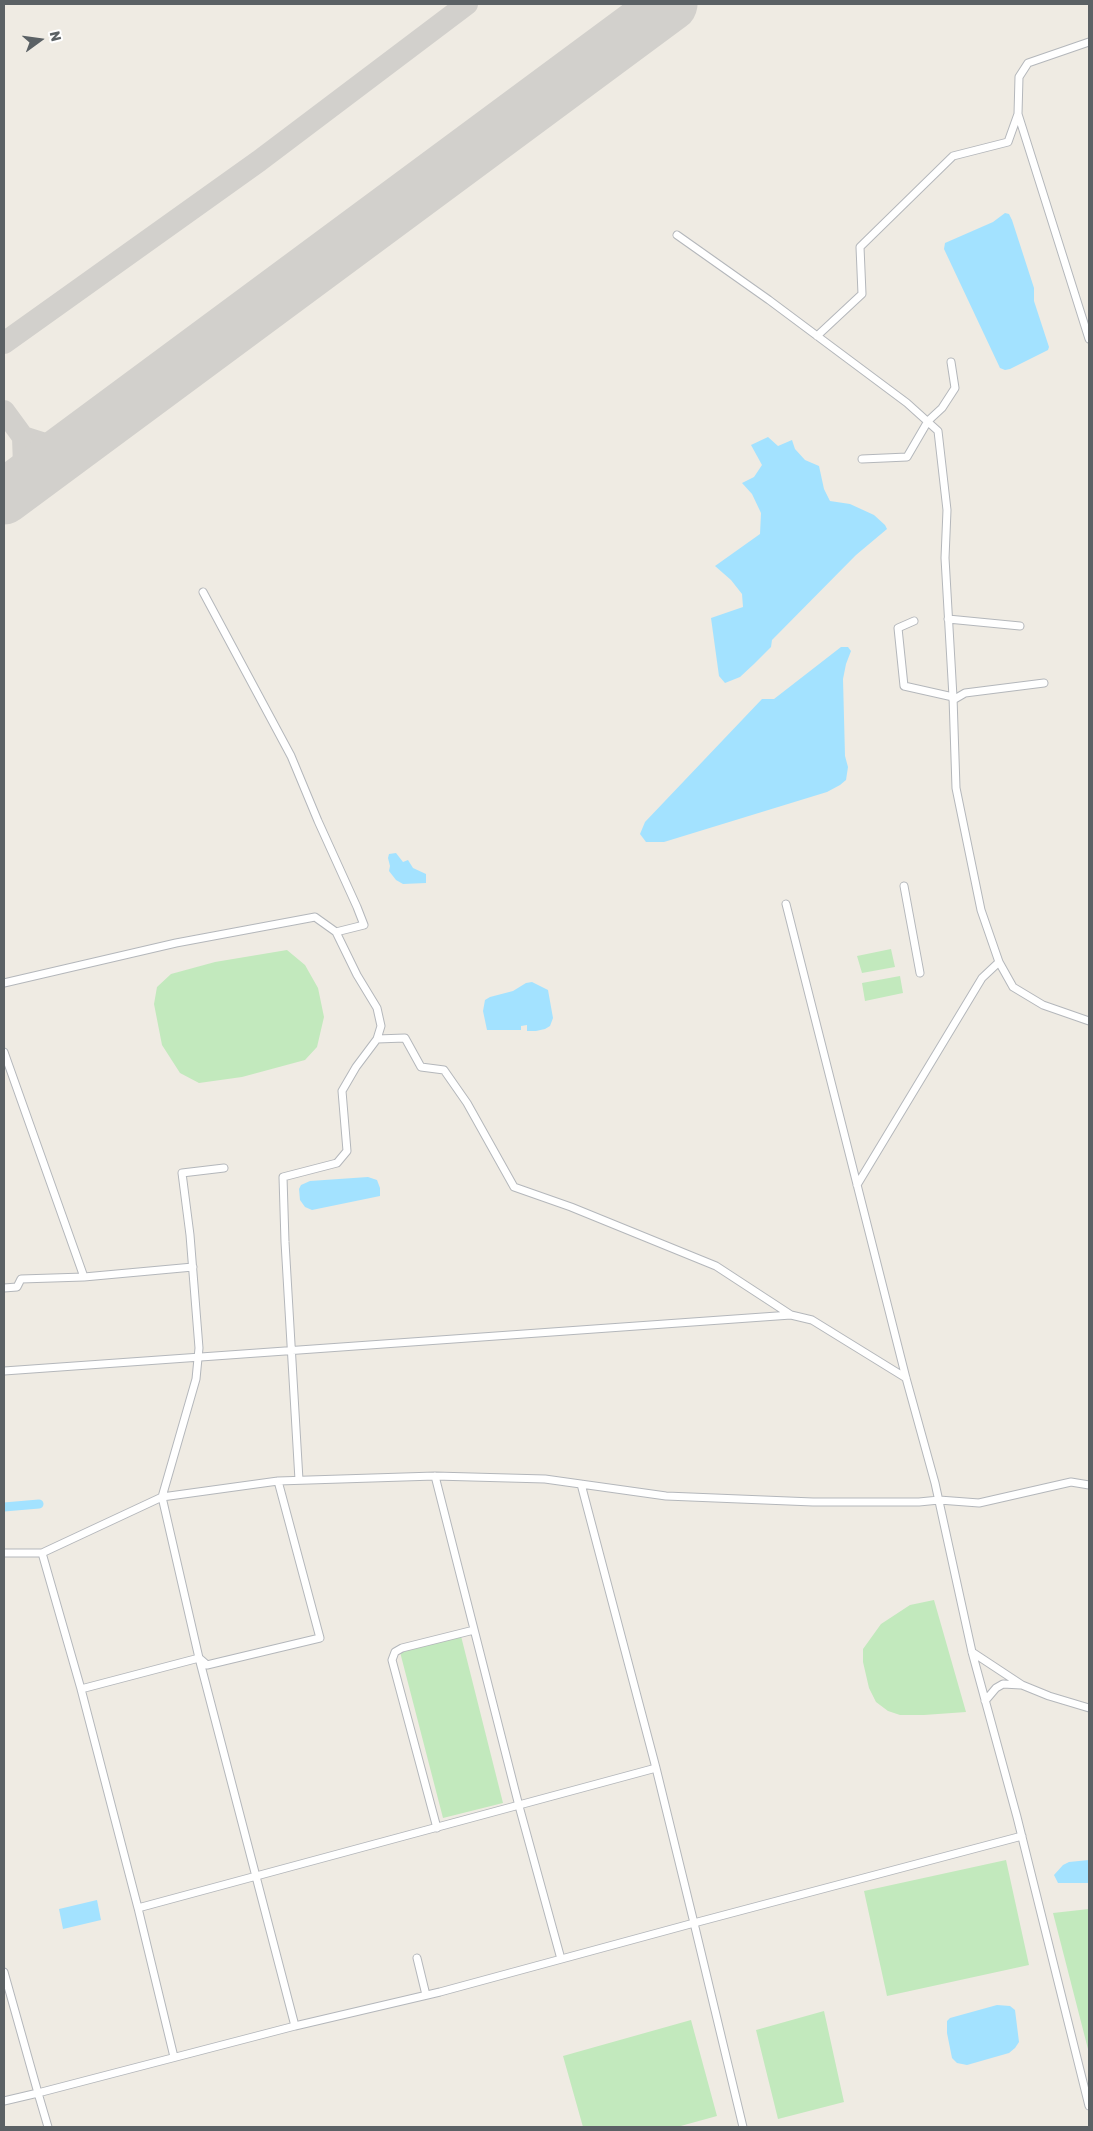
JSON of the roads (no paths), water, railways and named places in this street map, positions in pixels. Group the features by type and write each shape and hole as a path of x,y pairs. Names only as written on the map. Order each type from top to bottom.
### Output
{"street":[{"path":"817,336 862,294 860,247 953,156 1008,142 1018,114 1019,77 1028,63 1089,42"},
{"path":"1018,114 1089,339"},
{"path":"677,235 817,336 928,420 938,431 948,510 945,558 956,788 981,910 999,962 1013,987 1043,1005 1089,1021"},
{"path":"862,459 907,457 928,420 942,408 955,388 951,362"},
{"path":"204,592 292,756 318,821 358,907 364,925 336,932"},
{"path":"948,619 1020,626"},
{"path":"914,621 898,628 904,686 953,698 965,693 1044,683"},
{"path":"904,886 920,973"},
{"path":"786,904 906,1378 939,1500 972,1652 1022,1836 1089,2106"},
{"path":"4,983 176,943 315,917 336,932 357,975 377,1008 381,1026 377,1039 356,1067 342,1091 346,1151 338,1163 283,1177 299,1480"},
{"path":"857,1185 982,978 999,962"},
{"path":"377,1039 405,1038 421,1067 444,1070 467,1103 514,1187 571,1207 716,1266 791,1315"},
{"path":"4,1052 84,1277"},
{"path":"224,1168 182,1173 193,1267 199,1348 196,1379 162,1497 199,1658 295,2026"},
{"path":"4,1288 17,1287 21,1279 84,1277 193,1267"},
{"path":"4,1371 791,1315 812,1320 906,1378"},
{"path":"435,1476 519,1806 561,1959"},
{"path":"4,1553 42,1553 162,1497 278,1481 435,1476 545,1479 666,1496 813,1502 919,1502 939,1500 980,1503 1070,1482 1089,1485"},
{"path":"199,1658 207,1665 320,1638 278,1481"},
{"path":"582,1484 656,1768 743,2127"},
{"path":"42,1553 81,1689 174,2056"},
{"path":"437,1828 392,1660 394,1652 402,1648 474,1630"},
{"path":"972,1652 1022,1685 1049,1696 1089,1708"},
{"path":"81,1689 199,1658"},
{"path":"985,1701 996,1688 1003,1684 1022,1685"},
{"path":"138,1908 656,1768"},
{"path":"4,2101 174,2056 426,1995 1022,1836"},
{"path":"417,1958 426,1995"},
{"path":"4,1972 48,2127"}],"water":[{"path":"1005,213 1009,214 1012,220 1034,288 1034,301 1049,347 1048,350 1005,370 1000,368 944,249 945,243 993,222"},
{"path":"768,437 778,446 792,440 795,449 805,460 819,466 824,489 830,501 850,504 874,515 887,529 856,555 772,640 771,647 754,664 740,677 725,683 719,676 711,618 743,607 742,594 731,580 715,566 760,534 761,513 752,494 742,483 754,477 762,465 751,445"},
{"path":"841,647 848,647 851,651 843,679 845,756 848,767 846,780 827,792 664,842 646,842 640,834 645,822 762,699 774,699"},
{"path":"396,853 403,862 408,860 413,868 426,874 426,883 403,884 396,880 389,871 388,858 389,854"},
{"path":"532,982 548,990 553,1018 550,1026 536,1031 527,1031 527,1025 521,1026 521,1030 487,1030 483,1011 485,1000 513,991 526,983"},
{"path":"368,1177 377,1180 380,1196 312,1210 305,1207 300,1200 299,1189 301,1185 310,1181"},
{"path":"1089,1860 1089,1883 1058,1883 1054,1875 1063,1865 1069,1862"},
{"path":"97,1900 101,1920 63,1929 59,1909"},
{"path":"997,2005 1010,2006 1015,2010 1019,2042 1015,2048 1009,2053 967,2065 957,2063 952,2058 947,2033 947,2021 950,2018"}],"waterway":[{"path":"4,1507 39,1504"}]}
